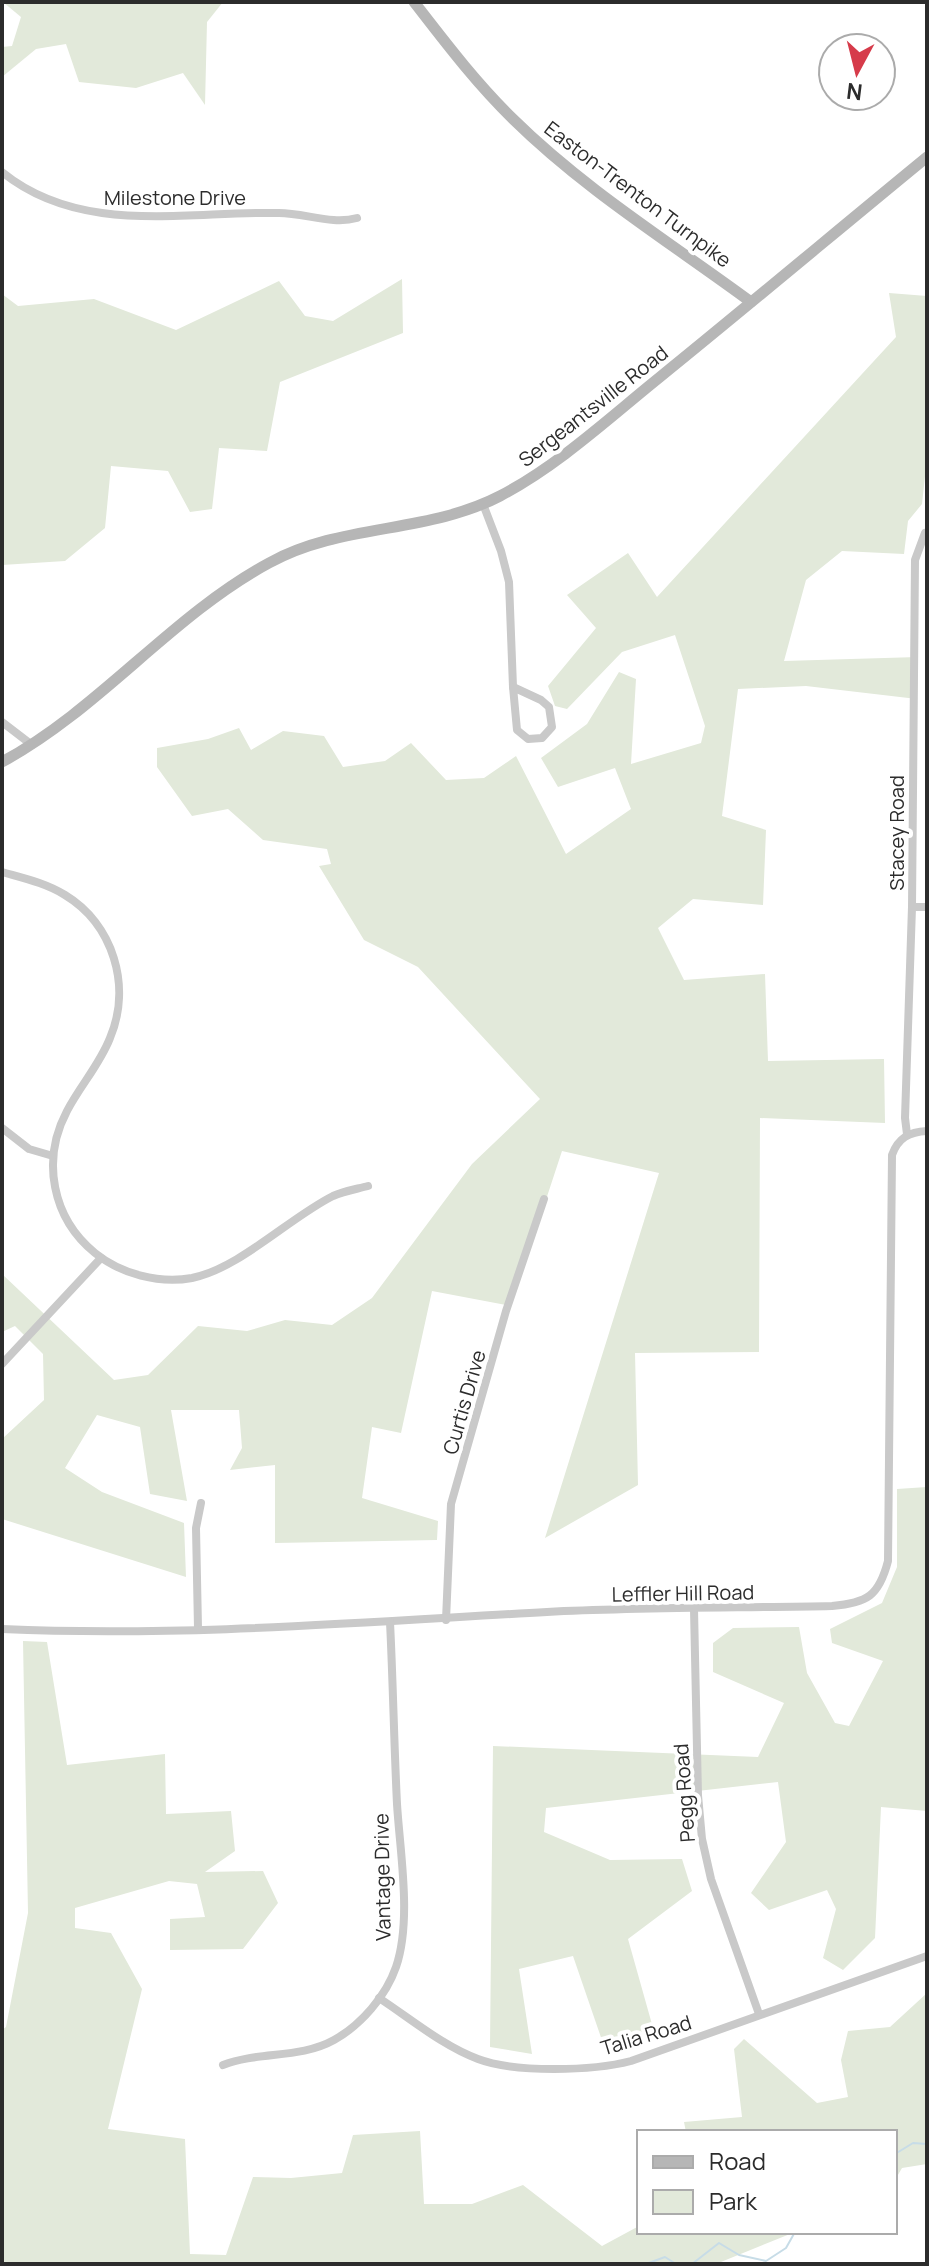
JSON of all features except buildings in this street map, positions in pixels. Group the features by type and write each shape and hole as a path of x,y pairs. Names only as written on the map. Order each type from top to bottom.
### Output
{"main road":[{"name":"Easton-Trenton Turnpike","path":"414,2 484,88 529,134 647,228 751,302"},
{"name":"Sergeantsville Road","path":"2,762 63,723 211,602 268,563 328,539 434,520 483,504 519,485 559,458 927,157"}],"street":[{"name":"Milestone Drive","path":"2,172 47,199 101,214 286,213 347,221 357,218"},
{"path":"483,504 509,582 513,687 517,730 528,739 542,738 552,727 549,707 513,687"},
{"name":"Stacey Road","path":"907,1134 915,560 925,533"},
{"path":"2,722 32,745"},
{"path":"2,872 47,886 76,902 105,935 119,976 119,1006 111,1036 67,1110 53,1156 56,1194 64,1217 77,1238 101,1258 139,1276 166,1280 192,1278 219,1269 333,1196 368,1186"},
{"path":"912,907 927,907"},
{"path":"2,1128 29,1149 53,1156"},
{"path":"907,1134 927,1131"},
{"name":"Leffler Hill Road","path":"2,1629 92,1632 446,1620 548,1612 846,1605 871,1596 888,1561 890,1168 896,1145 907,1134"},
{"name":"Curtis Drive","path":"446,1620 451,1504 506,1311 544,1199"},
{"path":"2,1364 101,1258"},
{"path":"198,1628 196,1528 201,1503"},
{"name":"Pegg Road","path":"694,1609 698,1795 702,1839 711,1879 759,2014"},
{"name":"Vantage Drive","path":"223,2065 243,2057 307,2050 334,2040 357,2023 379,1998 396,1967 402,1925 390,1622"},
{"name":"Talia Road","path":"379,1998 466,2054 490,2063 517,2067 587,2068 618,2064 927,1956"}],"green space":[{"path":"3,2 223,2 207,22 205,105 183,73 136,88 79,82 66,44 36,49 2,77 2,47 12,46 21,17"},
{"path":"402,279 403,333 280,382 267,451 219,448 212,509 190,512 168,471 111,466 105,528 65,561 2,565 2,294 18,306 94,299 176,330 279,281 305,316 333,321"},
{"path":"889,293 927,296 927,458 922,504 908,521 904,554 842,551 806,580 784,661 918,657 917,699 806,686 738,689 722,816 766,830 763,905 693,899 658,928 684,980 765,974 768,1061 884,1059 885,1123 760,1118 759,1352 635,1353 638,1485 545,1538 659,1173 562,1151 511,1306 432,1291 401,1433 372,1427 362,1498 438,1521 437,1540 275,1543 275,1465 230,1470 242,1448 239,1410 171,1410 187,1501 150,1494 140,1427 97,1415 65,1468 102,1492 184,1523 186,1577 2,1519 2,1439 44,1400 43,1354 15,1326 2,1332 2,1274 114,1380 148,1375 198,1326 247,1331 285,1320 332,1325 372,1298 472,1164 540,1099 418,967 364,940 319,866 331,864 327,849 263,840 228,809 192,816 157,767 157,748 208,739 239,728 251,750 283,731 324,736 343,767 385,761 411,743 446,780 484,778 516,756 566,854 631,809 615,768 558,787 541,758 587,724 619,672 636,679 631,764 701,743 705,726 675,635 622,652 567,709 555,706 548,686 596,628 567,595 628,553 657,597 896,337"},
{"path":"927,1487 927,1811 881,1807 875,1938 843,1970 823,1958 836,1909 827,1890 769,1910 751,1893 786,1842 778,1782 546,1808 544,1832 610,1860 682,1859 692,1891 628,1939 655,2035 606,2052 573,1956 519,1969 532,2054 490,2047 493,1746 758,1757 784,1703 713,1672 713,1643 733,1628 799,1627 807,1673 835,1723 849,1726 883,1661 832,1643 830,1629 882,1603 897,1567 897,1489"},
{"path":"23,1641 47,1642 67,1765 165,1754 166,1814 231,1811 235,1851 205,1872 263,1871 278,1903 243,1949 170,1950 170,1919 205,1917 197,1884 169,1881 75,1908 75,1928 111,1933 142,1989 108,2129 185,2139 190,2254 226,2255 253,2177 291,2178 342,2173 353,2135 420,2131 424,2204 472,2204 523,2185 602,2246 637,2227 637,2234 790,2234 716,2264 2,2264 2,2030 6,2027 28,1913"},
{"path":"927,1993 927,2164 902,2168 897,2177 897,2130 686,2130 684,2122 742,2117 734,2049 744,2039 817,2103 848,2097 841,2060 848,2031 890,2027"}],"waterway":[{"path":"897,2153 913,2143 927,2144"},
{"path":"692,2264 719,2243 739,2255 766,2261 786,2248 794,2234"},
{"path":"646,2264 665,2257 676,2264"}]}
